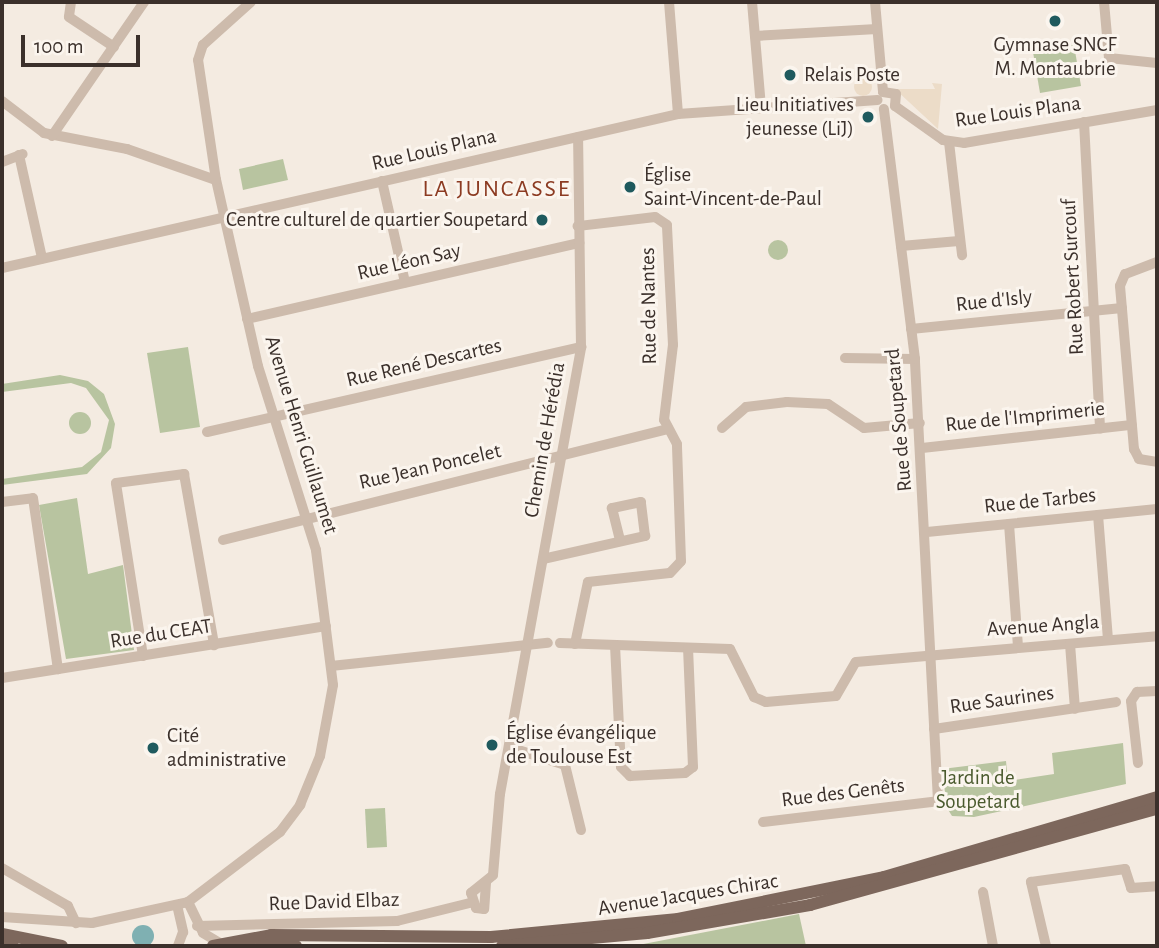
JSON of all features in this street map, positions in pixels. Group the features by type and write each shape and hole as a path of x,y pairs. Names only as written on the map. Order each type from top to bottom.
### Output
{"main road":[{"name":"Avenue Jacques Chirac","path":"217,945 271,935 491,937 678,919 884,877 1157,797"},
{"name":"Avenue Jacques Chirac","path":"502,946 679,929 810,905 1157,808"},
{"path":"2,934 62,946"},
{"path":"3,946 13,946"},
{"path":"261,946 296,946"}],"street":[{"path":"71,2 69,17 114,47"},
{"path":"52,136 144,2"},
{"name":"Avenue Henri Guillaumet","path":"182,903 265,847 300,805 328,720 331,666 308,516 247,319 216,180 199,51 251,2"},
{"path":"669,2 678,114"},
{"path":"752,2 761,107"},
{"name":"Rue de Soupetard","path":"875,2 882,100 915,359 927,532 934,729"},
{"path":"1104,2 1109,58 1157,63"},
{"path":"755,36 877,29"},
{"name":"Rue Louis Plana","path":"2,268 678,114 882,100 896,94 895,106"},
{"name":"Rue Louis Plana","path":"882,100 948,142 1157,110"},
{"path":"2,101 52,136 127,149 216,180"},
{"name":"Rue Robert Surcouf","path":"1084,122 1100,429"},
{"name":"Chemin de Hérédia","path":"470,903 484,909 486,883 493,875 509,747 581,347 578,137"},
{"path":"948,142 962,255"},
{"path":"2,162 21,155 42,258"},
{"path":"382,181 405,282"},
{"name":"Rue de Nantes","path":"575,644 588,582 670,573 681,565 677,444 667,429 673,345 667,225 655,217 578,226"},
{"path":"901,246 960,241"},
{"name":"Rue Léon Say","path":"247,319 579,243"},
{"path":"1157,262 1122,277 1122,308 1137,456 1157,462"},
{"name":"Rue d'Isly","path":"911,329 1122,308"},
{"name":"Rue René Descartes","path":"207,432 581,347"},
{"path":"845,358 915,359"},
{"path":"722,428 746,407 787,402 828,404 864,428 920,423"},
{"name":"Rue de l'Imprimerie","path":"922,448 1132,425"},
{"name":"Rue Jean Poncelet","path":"223,540 308,516 561,457 667,429"},
{"path":"143,656 117,483 184,474 214,645"},
{"path":"2,502 33,498 58,669"},
{"path":"543,559 620,541 647,534 641,502 612,508 620,541"},
{"name":"Rue de Tarbes","path":"927,532 1157,509"},
{"path":"1098,515 1108,640"},
{"path":"1009,524 1018,647"},
{"name":"Rue du CEAT","path":"2,678 326,626"},
{"name":"Avenue Angla","path":"688,648 734,651 753,694 766,702 836,696 856,662 1157,636"},
{"path":"331,666 527,642 548,643"},
{"path":"560,643 575,644 615,645 688,648 693,767 685,774 631,776 621,767 615,645"},
{"name":"Rue Saurines","path":"1070,644 1075,709"},
{"path":"1138,763 1131,701 1136,692 1157,691"},
{"name":"Rue Saurines","path":"934,729 1116,702"},
{"name":"Rue des Genêts","path":"763,822 938,801 934,729"},
{"path":"509,747 565,765 581,830"},
{"path":"2,868 68,906 76,923"},
{"path":"1046,946 1031,882 1128,869 1131,888 1157,886"},
{"path":"983,892 993,946"},
{"path":"2,917 76,923 182,903"},
{"path":"182,903 197,926 217,945"},
{"path":"178,946 183,932 182,903"},
{"name":"Rue David Elbaz","path":"197,926 397,921 470,903"}],"green space":[{"path":"1074,45 1081,86 1040,93 1033,52"},
{"path":"283,159 288,180 243,190 239,169"},
{"path":"778,240 785,243 788,250 785,257 778,260 771,257 768,250 771,243"},
{"path":"188,347 200,427 160,433 147,353"},
{"path":"60,375 88,381 104,394 115,424 111,448 87,474 2,485 2,479 82,467 101,452 109,420 86,388 71,383 2,392 2,384"},
{"path":"76,412 84,412 91,419 91,427 84,434 76,434 69,427 69,419"},
{"path":"77,498 88,574 123,565 134,650 66,659 39,505"},
{"name":"Jardin de Soupetard","path":"1123,743 1126,784 974,817 952,816 947,808 942,769 1006,761 1008,781 1054,774 1052,753"},
{"path":"385,808 387,847 367,848 365,809"},
{"path":"799,914 806,946 633,946"}],"shaded area":[{"path":"863,78 869,81 872,87 869,93 863,96 857,93 854,87 857,81"},
{"path":"932,83 942,84 938,129 895,89 935,89"}],"water":[{"path":"143,925 151,928 154,936 151,944 143,947 135,944 132,936 135,928"}],"place":[{"name":"Gymnase SNCF M. Montaubrie","path":"1055,21"},
{"name":"Relais Poste","path":"790,75"},
{"name":"Lieu Initiatives jeunesse (LiJ)","path":"868,117"},
{"name":"Église Saint-Vincent-de-Paul","path":"630,187"},
{"name":"Centre culturel de quartier Soupetard","path":"542,220"},
{"name":"Église évangélique de Toulouse Est","path":"492,745"},
{"name":"Cité administrative","path":"153,748"}],"district":[{"name":"LA JUNCASSE","path":"497,190"}]}
